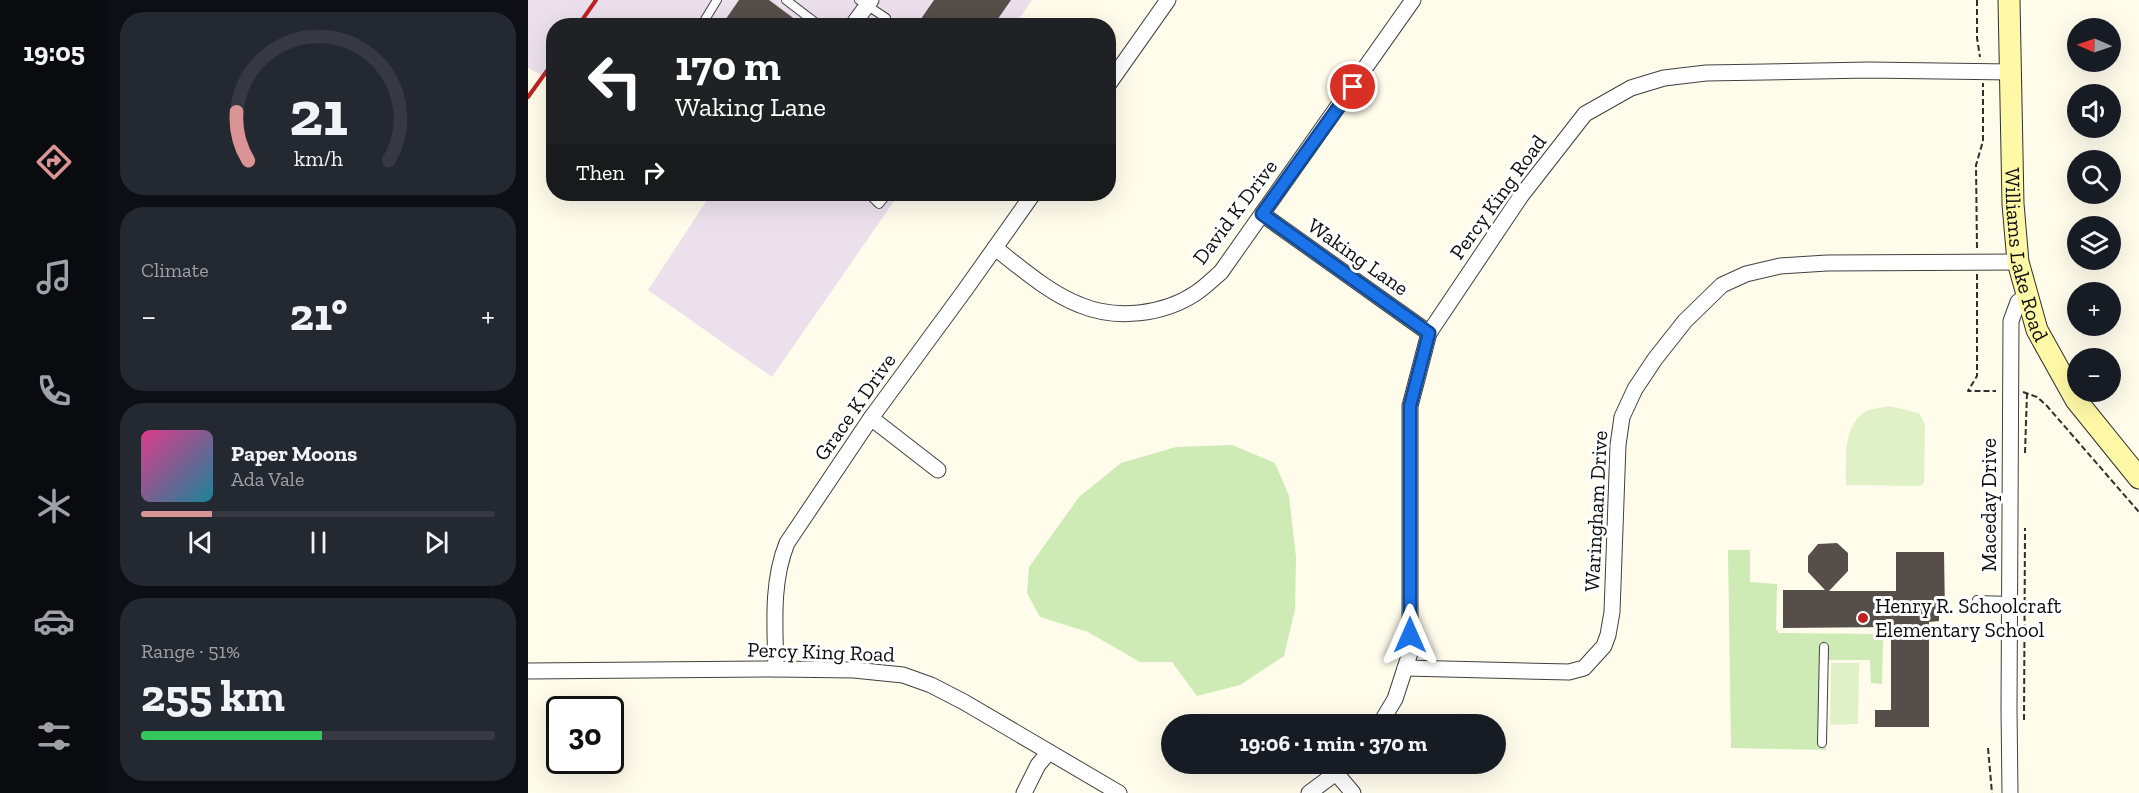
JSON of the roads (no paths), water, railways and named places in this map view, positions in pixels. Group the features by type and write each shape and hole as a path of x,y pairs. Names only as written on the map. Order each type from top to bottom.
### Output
{"main road":[{"name":"Williams Lake Road","path":"2009,0 2013,204 2018,262 2037,330 2076,400 2137,472"}],"street":[{"path":"1116,74 1168,0"},
{"name":"David K Drive","path":"995,248 1047,286 1079,305 1108,313 1133,314 1164,309 1195,294 1221,272 1413,0"},
{"path":"857,18 866,2"},
{"name":"Percy King Road","path":"1386,714 1395,699 1410,653 1410,406 1429,333 1521,196 1586,114 1631,88 1664,78 1706,73 1869,70 2010,72"},
{"name":"Grace K Drive","path":"776,669 777,580 780,559 787,543 871,418 1028,201"},
{"name":"Waking Lane","path":"1262,214 1429,333"},
{"name":"Waringham Drive","path":"1405,668 1569,672 1584,668 1604,646 1612,612 1618,445 1622,417 1635,389 1655,359 1685,321 1722,285 1746,274 1780,266 1827,263 2018,262"},
{"name":"Maceday Drive","path":"2010,793 2011,321 2018,302 2027,295"},
{"path":"871,418 938,470"},
{"name":"Percy King Road","path":"528,670 854,670 903,675 931,685 964,702 1119,793"},
{"path":"1024,793 1038,765 1049,752"},
{"path":"1309,793 1334,774"},
{"path":"1345,774 1353,793"}],"lane":[{"path":"706,18 717,0"},
{"path":"786,0 810,18"},
{"path":"866,2 886,18"},
{"path":"1977,600 2010,601"},
{"path":"1822,743 1824,647"}],"railway":[{"path":"584,18 596,0"},
{"path":"528,97 546,72"}],"place":[{"name":"Henry R. Schoolcraft Elementary School","path":"1863,618"}]}
